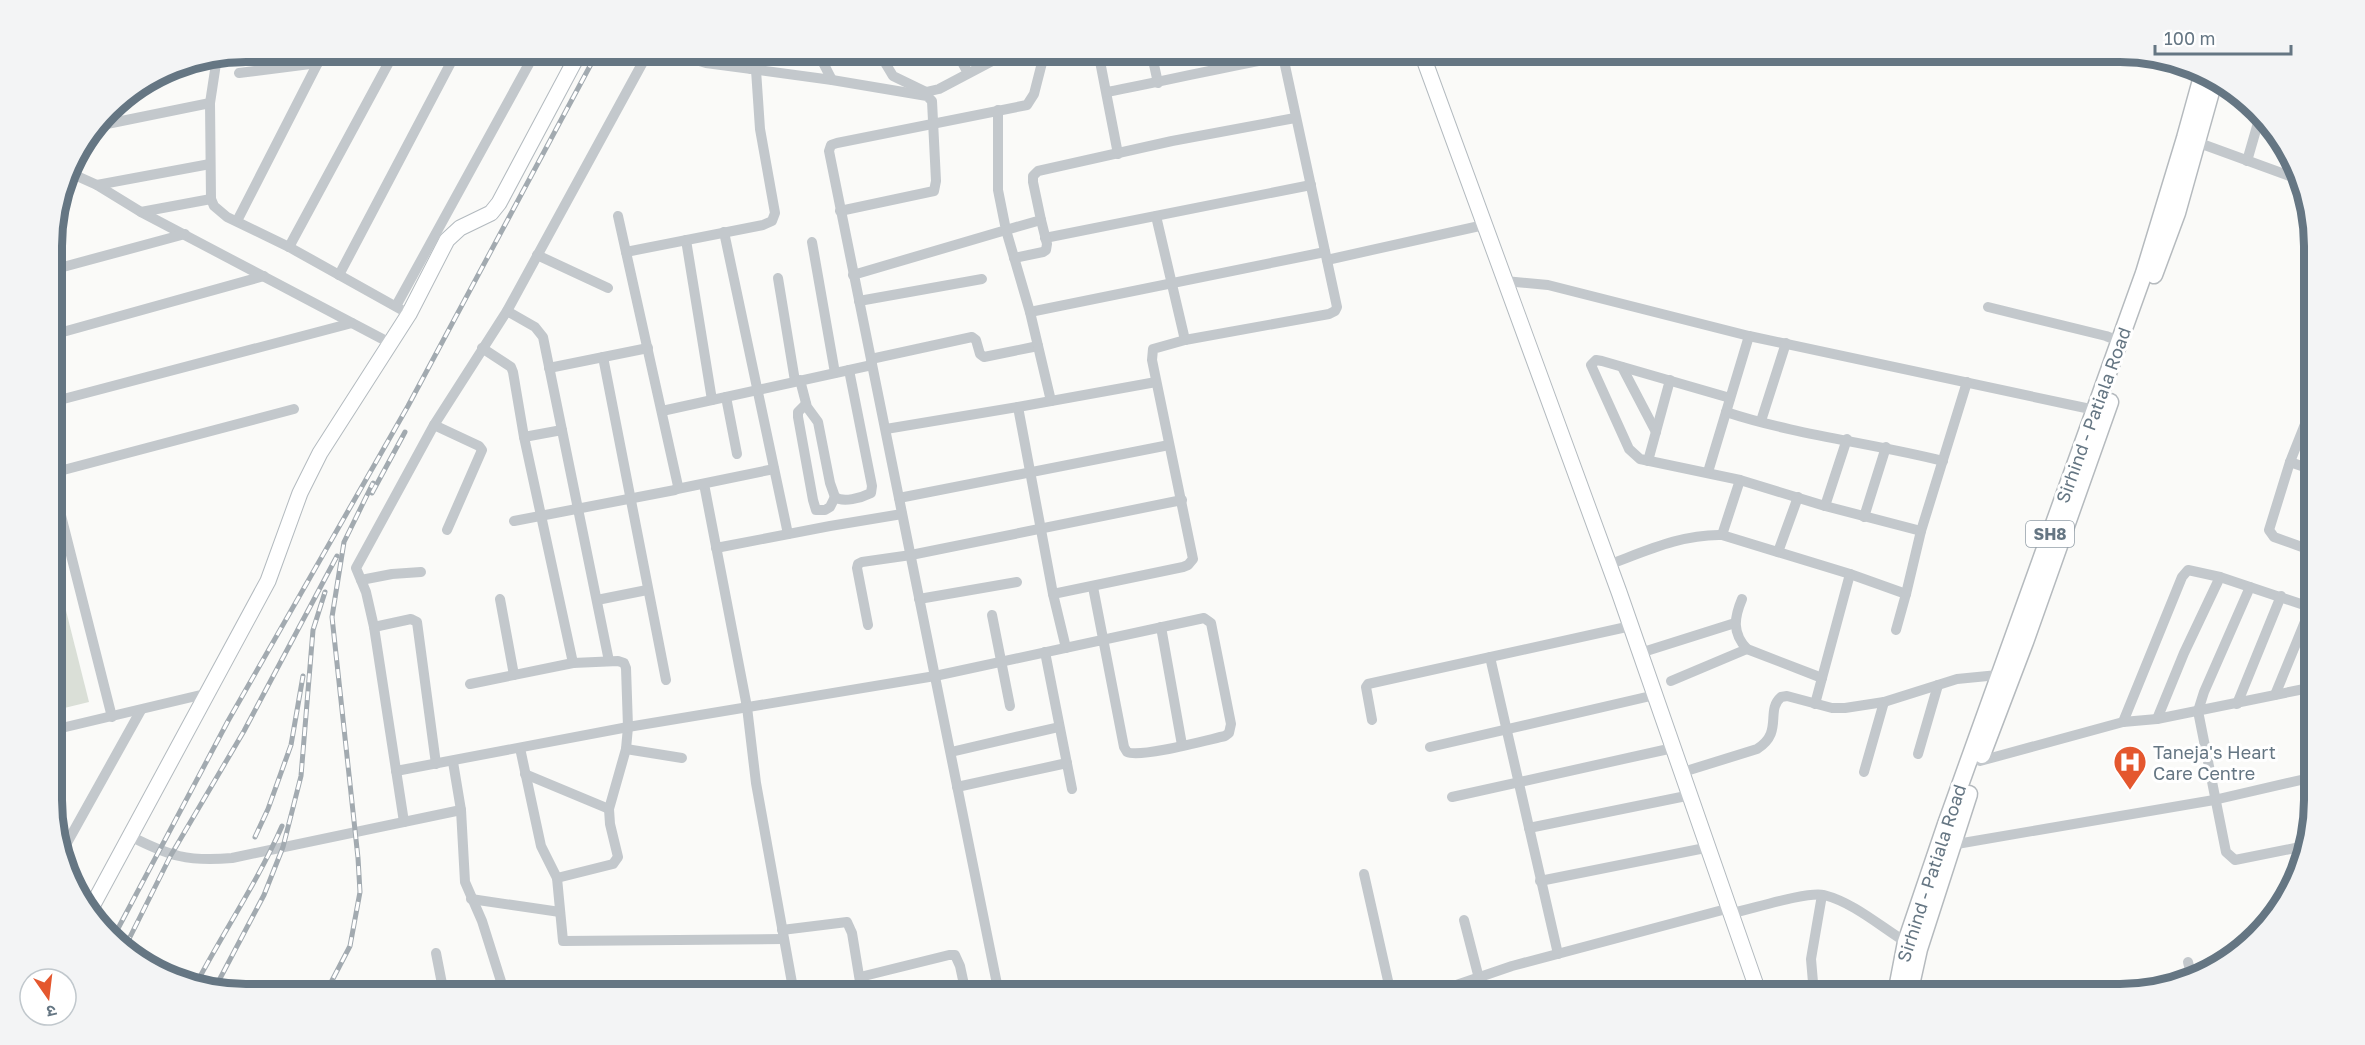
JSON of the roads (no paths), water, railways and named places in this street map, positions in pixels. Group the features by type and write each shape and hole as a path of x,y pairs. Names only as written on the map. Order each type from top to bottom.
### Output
{"main road":[{"name":"Sirhind - Patiala Road","path":"1900,983 1998,675 2121,342 2191,140 2201,81"},
{"path":"1910,983 1912,945 2025,642 2177,213 2191,140 2212,87"}],"street":[{"path":"289,247 389,62"},
{"path":"339,276 451,62"},
{"path":"94,903 210,693 268,581 308,474 390,343 402,310 530,62"},
{"path":"402,310 447,240 460,228 491,213 499,203 574,62"},
{"path":"404,822 374,627 356,568 434,425 507,311 643,62"},
{"path":"703,62 927,96 933,105 936,181 934,191 840,211"},
{"path":"626,252 763,225 772,221 775,213 760,129 754,70 757,62"},
{"path":"823,62 832,80"},
{"path":"885,62 893,76 926,92 939,89 990,62"},
{"path":"962,62 968,73"},
{"path":"997,984 829,156 831,145 1022,107 1031,100 1042,62"},
{"path":"1100,62 1118,154"},
{"path":"1153,62 1158,83"},
{"path":"1214,62 1215,68"},
{"path":"1107,92 1249,62"},
{"path":"1053,594 1184,567 1193,559 1156,382 1152,349 1185,340 1333,313 1337,308 1284,62"},
{"path":"1425,62 1631,626 1710,847 1755,983"},
{"path":"239,73 318,63"},
{"path":"237,221 318,63"},
{"path":"216,64 210,103 211,199 214,206 222,214 289,247 402,310"},
{"path":"107,124 210,103"},
{"path":"998,110 998,190 1006,230 1030,312 1051,401"},
{"path":"1014,258 1046,250 1033,182 1038,171 1172,141 1295,118"},
{"path":"2247,161 2257,125"},
{"path":"2191,140 2289,176"},
{"path":"97,185 210,164"},
{"path":"76,175 390,343"},
{"path":"1045,238 1311,185"},
{"path":"141,212 211,199"},
{"path":"618,216 678,483 677,489"},
{"path":"1156,216 1185,340"},
{"path":"853,275 1041,220"},
{"path":"1030,312 1484,225"},
{"path":"724,232 788,534"},
{"path":"62,267 185,234"},
{"path":"686,240 712,400"},
{"path":"812,242 835,373"},
{"path":"537,255 608,288"},
{"path":"62,332 264,276"},
{"path":"778,278 797,381 806,404 818,422 835,497 830,507 825,510 816,510 813,500 798,417 801,408 806,404"},
{"path":"859,301 982,279"},
{"path":"1504,281 1548,285 1749,336 2095,410"},
{"path":"1988,307 2106,336 2121,342"},
{"path":"507,311 540,332 544,343 609,661"},
{"path":"62,399 352,323"},
{"path":"1708,472 1749,336"},
{"path":"662,411 849,370 972,337 976,340 980,354 984,357 1038,346"},
{"path":"1761,422 1786,343"},
{"path":"482,348 511,367 573,663"},
{"path":"549,368 648,348"},
{"path":"603,357 666,680"},
{"path":"1730,398 1596,360 1591,365 1629,449 1640,459 1740,480 1864,517 1921,531"},
{"path":"1622,367 1656,432"},
{"path":"835,497 842,500 867,496 873,490 849,370"},
{"path":"1648,461 1670,380"},
{"path":"886,429 1156,382"},
{"path":"1896,630 1921,531 1967,382"},
{"path":"726,397 737,454"},
{"path":"1018,407 1053,594 1066,648"},
{"path":"62,470 294,409"},
{"path":"1726,412 1761,422 1943,461"},
{"path":"434,425 482,450 447,530"},
{"path":"2304,427 2290,462 2269,530 2274,537 2304,547"},
{"path":"524,437 562,430"},
{"path":"1825,506 1847,440"},
{"path":"899,498 1169,445"},
{"path":"1864,517 1886,447"},
{"path":"2290,462 2304,467"},
{"path":"514,521 630,500 774,469"},
{"path":"1722,535 1740,480"},
{"path":"704,484 747,707 756,783 792,984"},
{"path":"1778,552 1798,497"},
{"path":"868,625 858,564 1042,530 1182,500"},
{"path":"716,548 903,514"},
{"path":"61,518 112,717"},
{"path":"1608,564 1679,539 1701,534 1722,535 1850,574 1906,594"},
{"path":"2123,722 2182,578 2188,570 2220,577 2304,605"},
{"path":"361,580 392,574 421,572"},
{"path":"1815,704 1850,574"},
{"path":"2157,719 2184,653 2220,577"},
{"path":"919,599 1017,582"},
{"path":"396,771 628,727 935,676 1104,641 1204,618 1209,619 1231,724 1229,733 1225,736 1182,745 1138,753 1127,752 1124,747 1104,641 1093,587"},
{"path":"2250,587 2204,692 2198,711 2214,800 2229,857 2242,860 2296,850"},
{"path":"597,600 647,590"},
{"path":"2237,704 2281,596"},
{"path":"500,599 514,675"},
{"path":"1742,599 1735,623 1739,641 1747,649 1822,678"},
{"path":"992,615 1010,706"},
{"path":"374,627 411,619 417,622 436,764"},
{"path":"1640,653 1735,623"},
{"path":"1372,720 1366,687 1368,684 1631,626"},
{"path":"1161,627 1182,745"},
{"path":"2276,694 2304,627"},
{"path":"1671,681 1747,649"},
{"path":"1045,652 1072,789"},
{"path":"1490,657 1558,954"},
{"path":"470,684 573,663 609,661 624,663 628,727 626,749 609,809 618,857 613,864 557,878"},
{"path":"1683,772 1756,749 1764,744 1772,734 1776,705 1781,697 1787,696 1815,704 1845,708 1884,702 1977,675 1998,675"},
{"path":"1918,754 1938,685"},
{"path":"1980,761 2123,722 2157,719 2304,689"},
{"path":"61,728 210,693"},
{"path":"1430,747 1655,695"},
{"path":"1864,772 1884,702"},
{"path":"67,843 141,710"},
{"path":"951,752 1059,727"},
{"path":"520,748 541,846 557,878 563,941 782,934 847,922 852,933 861,984"},
{"path":"1452,796 1673,748"},
{"path":"626,749 682,758"},
{"path":"453,762 461,810 465,882 482,921 502,984"},
{"path":"957,787 1067,763"},
{"path":"525,774 609,809"},
{"path":"1951,845 2214,800 2304,779"},
{"path":"1529,828 1691,795"},
{"path":"130,836 171,855 197,860 215,860 461,810"},
{"path":"1540,881 1710,847"},
{"path":"1364,874 1389,983"},
{"path":"1461,983 1558,954 1731,911 1822,895 1866,916 1912,945"},
{"path":"1813,983 1811,959 1822,895"},
{"path":"471,899 560,912"},
{"path":"1464,920 1480,983"},
{"path":"435,952 442,984"},
{"path":"860,977 949,955 955,956 964,984"},
{"path":"2188,962 2190,969"}],"railway":[{"path":"117,930 228,721 408,406 592,62"},
{"path":"372,493 405,432"},
{"path":"330,984 350,946 360,892 332,617 344,542 373,483"},
{"path":"128,940 171,855 244,731 337,556"},
{"path":"219,981 264,895 283,847 301,776 313,630 325,592"},
{"path":"255,837 268,809 291,745 303,676"},
{"path":"200,977 282,826"}],"place":[{"name":"Taneja's Heart Care Centre","path":"2130,791"}]}
